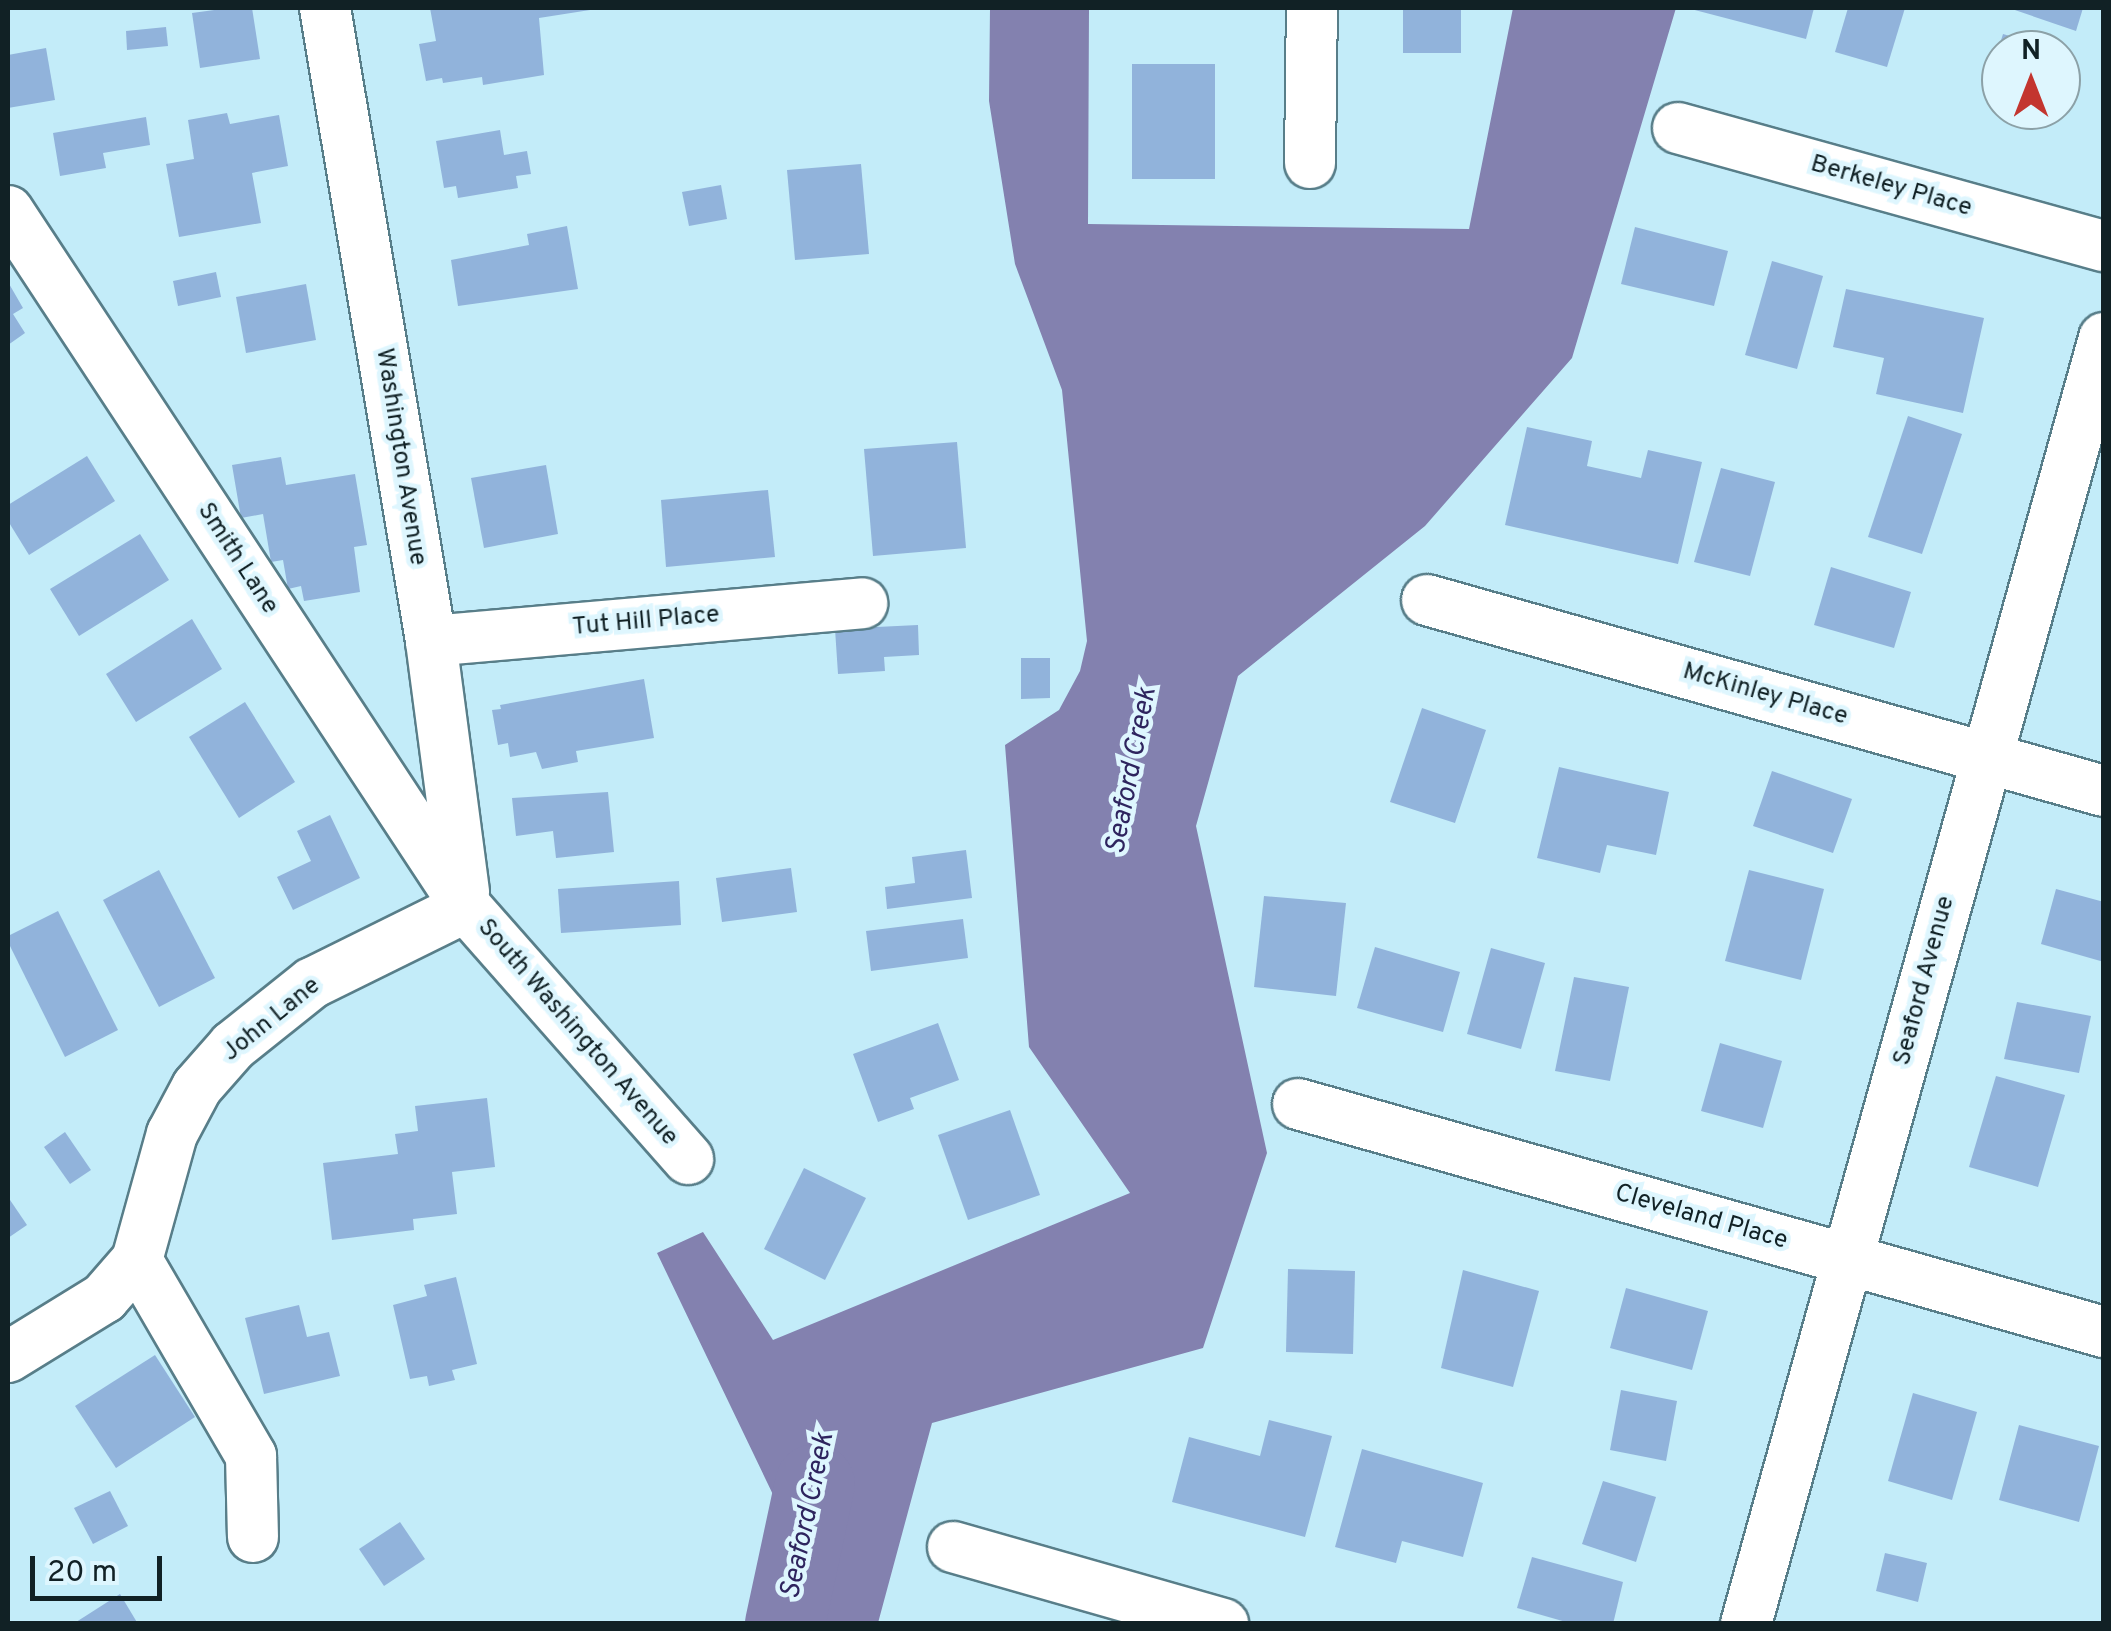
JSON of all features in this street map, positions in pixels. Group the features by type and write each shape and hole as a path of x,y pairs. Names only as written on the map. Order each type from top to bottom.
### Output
{"street":[{"name":"Washington Avenue","path":"325,8 430,641 466,907"},
{"path":"1310,162 1312,8"},
{"name":"Berkeley Place","path":"1678,128 2104,246"},
{"name":"Smith Lane","path":"8,211 466,907"},
{"name":"Seaford Avenue","path":"1746,1624 2104,338"},
{"name":"McKinley Place","path":"1428,600 2104,791"},
{"name":"Tut Hill Place","path":"430,641 862,602"},
{"name":"South Washington Avenue","path":"466,907 688,1159"},
{"name":"John Lane","path":"8,1358 104,1298 137,1260 172,1134 196,1088 233,1046 312,983 466,907"},
{"name":"Cleveland Place","path":"1298,1104 2104,1332"},
{"path":"137,1260 251,1456 253,1537"},
{"path":"953,1547 1223,1624"}],"water":[{"path":"990,8 1089,8 1088,224 1469,229 1513,8 1676,8 1572,358 1425,526 1238,676 1196,826 1267,1153 1203,1348 932,1423 878,1623 777,1623 794,1598 778,1505 657,1253 703,1232 773,1340 1130,1193 1029,1047 1005,745 1059,710 1080,671 1087,641 1062,390 1015,264 989,101"}],"building":[{"path":"252,8 260,59 200,68 192,13"},
{"path":"430,8 590,10 539,18 544,75 483,85 482,77 443,83 442,78 426,81 419,44 436,41"},
{"path":"1403,8 1461,8 1461,53 1403,53"},
{"path":"1687,8 1814,8 1806,39"},
{"path":"1848,8 1905,8 1887,67 1835,52"},
{"path":"2009,8 2083,8 2073,30"},
{"path":"166,27 168,46 127,50 126,31"},
{"path":"46,48 55,100 8,108 8,55"},
{"path":"1132,64 1215,64 1215,179 1132,179"},
{"path":"227,113 230,124 279,115 288,166 252,173 261,223 179,237 166,164 194,159 188,120"},
{"path":"146,117 150,145 103,153 106,168 60,176 53,133"},
{"path":"500,130 504,155 527,151 531,174 516,176 518,188 458,198 456,186 444,188 436,141"},
{"path":"861,164 869,254 795,260 787,170"},
{"path":"721,185 727,219 689,226 682,192"},
{"path":"567,226 578,289 458,306 451,260 529,245 527,234"},
{"path":"1635,227 1728,251 1714,306 1621,284"},
{"path":"1772,261 1823,276 1797,369 1745,355"},
{"path":"216,272 221,297 178,306 173,281"},
{"path":"8,282 23,308 13,314 25,333 8,345"},
{"path":"306,284 316,340 246,353 236,297"},
{"path":"1846,289 1984,318 1963,413 1876,394 1884,358 1833,347"},
{"path":"1908,416 1962,434 1922,554 1868,537"},
{"path":"1527,427 1592,441 1587,466 1641,478 1648,450 1702,462 1678,564 1505,525"},
{"path":"957,442 966,548 873,556 864,449"},
{"path":"87,456 115,501 29,555 8,521 8,505"},
{"path":"281,457 286,485 355,474 367,545 354,547 360,592 304,601 301,586 288,589 283,560 271,562 263,514 241,518 232,465"},
{"path":"546,465 558,534 484,548 471,478"},
{"path":"1721,468 1775,482 1750,576 1694,562"},
{"path":"768,490 775,557 666,567 661,500"},
{"path":"140,534 169,580 79,636 50,589"},
{"path":"1831,567 1911,592 1894,648 1814,625"},
{"path":"192,619 222,669 136,722 106,674"},
{"path":"918,625 919,655 884,657 885,671 838,674 835,629"},
{"path":"1021,658 1050,658 1050,698 1021,699"},
{"path":"644,679 654,738 576,751 578,762 542,769 536,752 510,757 508,743 498,745 492,710 501,709 500,705"},
{"path":"245,702 295,782 239,818 189,737"},
{"path":"1422,708 1486,730 1455,823 1390,802"},
{"path":"1559,767 1669,792 1656,855 1607,845 1600,873 1537,858"},
{"path":"1772,771 1852,799 1833,853 1753,826"},
{"path":"608,792 614,852 556,858 553,831 516,836 512,798"},
{"path":"330,815 360,878 293,910 277,877 311,861 297,831"},
{"path":"966,850 972,898 887,909 885,887 915,883 912,857"},
{"path":"791,868 797,912 722,922 716,878"},
{"path":"159,870 215,978 159,1007 103,900"},
{"path":"1749,870 1824,889 1801,980 1725,961"},
{"path":"679,881 681,925 561,933 558,889"},
{"path":"2056,889 2104,902 2104,962 2041,944"},
{"path":"1264,896 1346,903 1336,996 1254,987"},
{"path":"58,911 118,1030 65,1057 8,942 8,936"},
{"path":"963,919 968,958 871,971 866,931"},
{"path":"1375,947 1460,972 1443,1032 1357,1008"},
{"path":"1491,948 1545,963 1521,1049 1467,1034"},
{"path":"1574,977 1629,987 1610,1081 1555,1071"},
{"path":"2017,1002 2091,1016 2079,1073 2004,1059"},
{"path":"938,1023 959,1080 910,1098 914,1109 878,1122 853,1054"},
{"path":"1720,1043 1782,1061 1763,1128 1701,1111"},
{"path":"1996,1076 2065,1095 2038,1187 1969,1167"},
{"path":"487,1098 495,1167 452,1172 457,1214 413,1219 414,1230 332,1240 323,1163 398,1154 395,1134 418,1131 415,1106"},
{"path":"1010,1110 1040,1195 968,1220 938,1135"},
{"path":"65,1132 91,1170 70,1184 44,1147"},
{"path":"804,1168 866,1198 825,1280 764,1249"},
{"path":"8,1197 27,1225 8,1238"},
{"path":"1288,1269 1355,1271 1353,1354 1286,1352"},
{"path":"1463,1270 1539,1291 1513,1387 1441,1368"},
{"path":"456,1277 477,1364 452,1370 455,1380 429,1386 427,1376 410,1379 393,1305 427,1296 424,1285"},
{"path":"1626,1288 1708,1311 1692,1370 1610,1348"},
{"path":"299,1305 307,1337 329,1332 340,1376 264,1394 245,1318"},
{"path":"155,1355 195,1417 116,1468 75,1406"},
{"path":"1621,1390 1677,1401 1666,1461 1610,1450"},
{"path":"1913,1393 1977,1412 1952,1500 1888,1481"},
{"path":"1269,1420 1332,1436 1305,1537 1172,1502 1189,1437 1260,1456"},
{"path":"2019,1425 2099,1446 2079,1522 1999,1500"},
{"path":"1362,1449 1483,1483 1463,1557 1402,1541 1396,1563 1335,1547"},
{"path":"1603,1481 1656,1497 1636,1562 1582,1544"},
{"path":"110,1491 128,1526 93,1544 74,1508"},
{"path":"400,1522 425,1559 384,1586 359,1549"},
{"path":"1885,1553 1927,1563 1918,1602 1876,1591"},
{"path":"1532,1557 1623,1582 1613,1624 1573,1624 1517,1608"},
{"path":"120,1594 138,1624 73,1624"}],"waterway":[{"name":"Seaford Creek","path":"785,1624 815,1484"}]}
